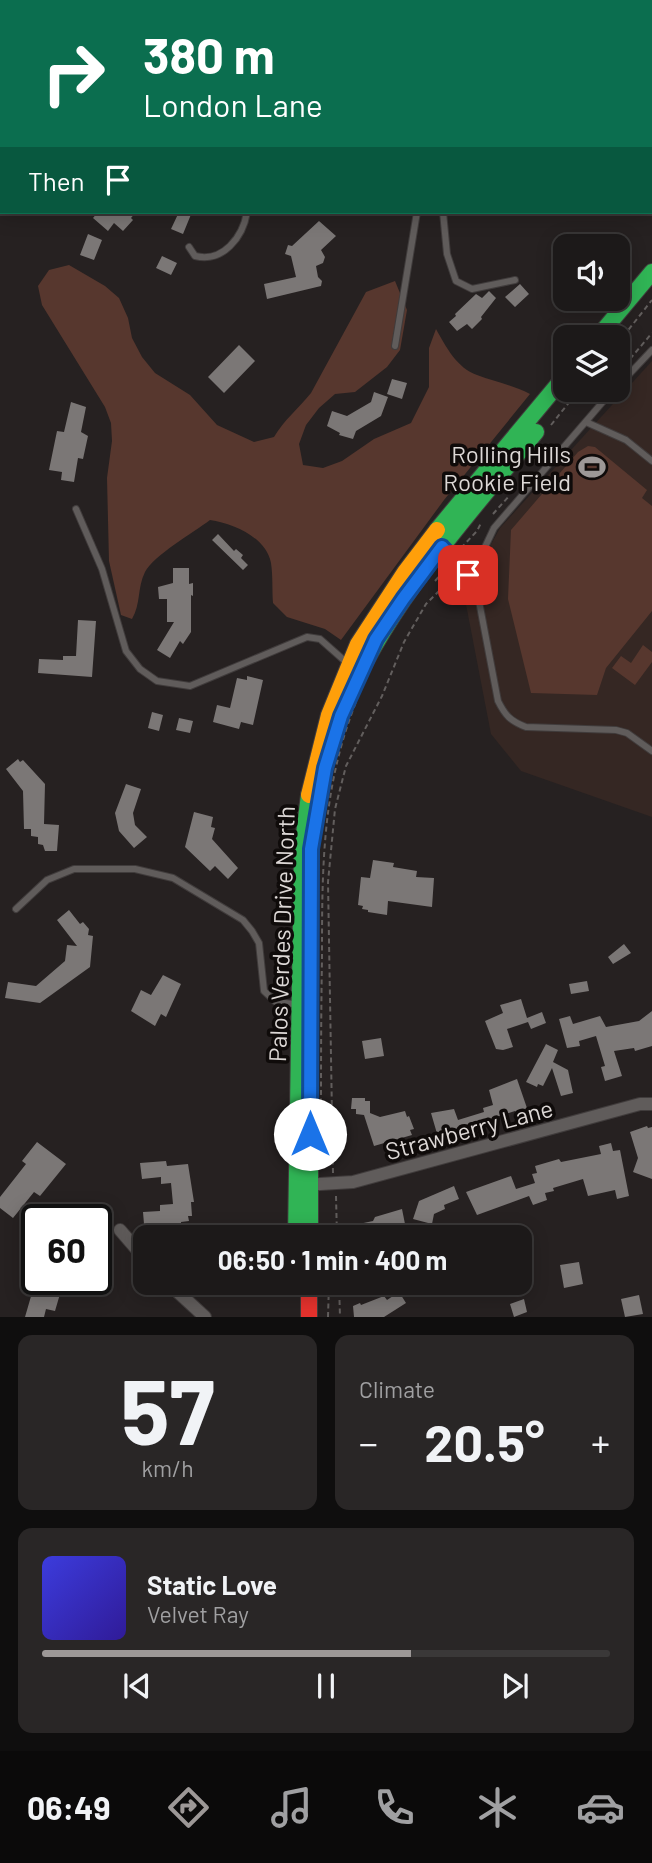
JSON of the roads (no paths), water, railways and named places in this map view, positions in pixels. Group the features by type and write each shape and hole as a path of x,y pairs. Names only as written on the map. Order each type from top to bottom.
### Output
{"main road":[{"path":"608,325 652,272"},
{"path":"622,325 652,289"},
{"name":"Palos Verdes Drive North","path":"298,1225 303,1185 304,824 317,756 353,668 364,633 405,572 450,514 553,390"},
{"name":"Palos Verdes Drive North","path":"353,668 442,547 559,402"},
{"path":"405,572 442,547 447,529 489,479 496,459"},
{"name":"Palos Verdes Drive North","path":"303,1185 308,1225"},
{"path":"296,1295 296,1317"},
{"path":"309,1317 310,1295"}],"street":[{"name":"Strawberry Lane","path":"303,1185 353,1182 640,1104 652,1104"},
{"path":"120,1230 133,1245"},
{"path":"181,1295 205,1317"}],"lane":[{"path":"189,247 195,256 202,258 227,250 238,237 246,214"},
{"path":"395,346 417,214"},
{"path":"443,214 447,254 456,281 472,289 515,281"},
{"path":"630,373 652,350"},
{"path":"468,575 478,562 494,528 603,402"},
{"path":"586,422 626,440 652,461"},
{"path":"76,509 102,569 127,651 140,669 157,681 190,686 307,637 320,639 353,668"},
{"path":"442,547 468,575 478,596 498,701 505,716 526,727 616,730 627,733 652,751"},
{"path":"16,909 47,880 74,869 135,869 173,878 243,920 259,943 264,991 276,1002 305,1006"}],"place":[{"name":"Rolling Hills Rookie Field","path":"592,467"}]}
